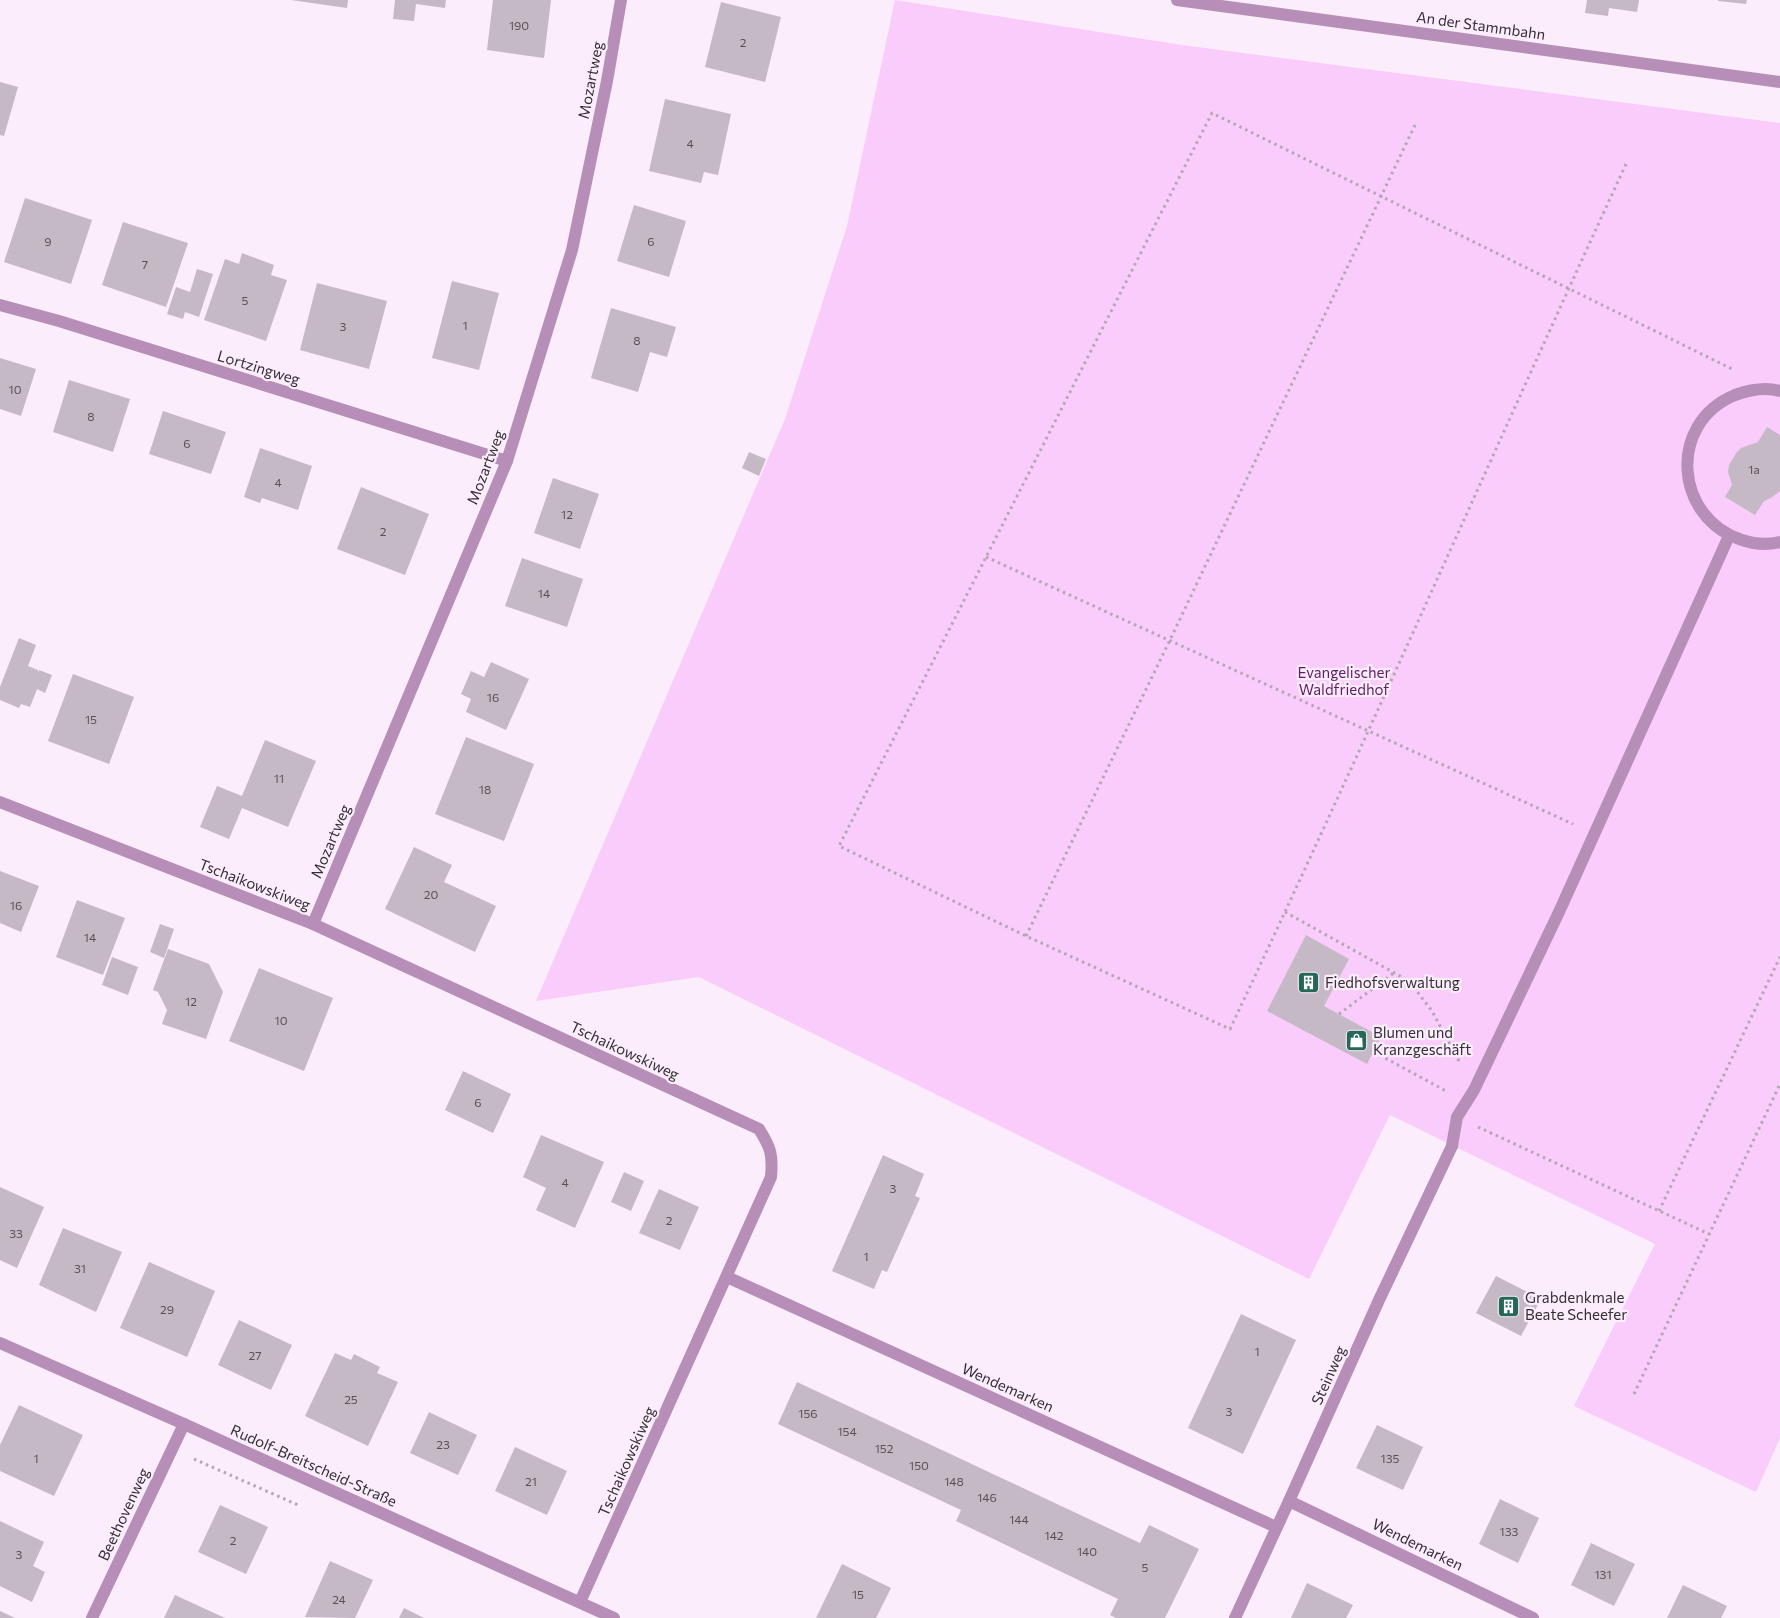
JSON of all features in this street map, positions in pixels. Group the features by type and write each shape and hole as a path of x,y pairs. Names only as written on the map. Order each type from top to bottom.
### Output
{"street":[{"name":"Mozartweg","path":"313,924 507,461 572,250 608,81 621,0"},
{"name":"An der Stammbahn","path":"1177,0 1780,82"},
{"name":"Lortzingweg","path":"0,305 59,321 507,461"},
{"path":"1780,391 1774,389 1747,391 1722,401 1702,419 1690,443 1686,470 1693,496 1708,519 1729,536 1752,543 1780,542"},
{"path":"1457,1117 1474,1090 1559,912 1729,536"},
{"name":"Tschaikowskiweg","path":"0,802 313,924 759,1129 768,1143 772,1158 771,1178 580,1602"},
{"name":"Steinweg","path":"1235,1618 1379,1300 1452,1146 1457,1117"},
{"name":"Wendemarken","path":"727,1277 1276,1527"},
{"name":"Rudolf-Breitscheid-Straße","path":"0,1343 614,1618"},
{"name":"Beethovenweg","path":"92,1618 184,1424"},
{"name":"Wendemarken","path":"1289,1501 1533,1618"}],"path":[{"path":"1626,164 1569,288 1285,912 1230,1029 1026,936 839,846 1212,113 1381,197 1569,288 1738,372"},
{"path":"1026,936 1170,640 1415,125"},
{"path":"986,557 1594,834"},
{"path":"1285,912 1409,980 1432,1011 1474,1090"},
{"path":"1659,1211 1780,957"},
{"path":"1339,1014 1395,972"},
{"path":"1374,1052 1466,1102"},
{"path":"1634,1394 1780,1084"},
{"path":"1457,1117 1709,1234"}],"green space":[{"name":"Evangelischer Waldfriedhof","path":"895,0 1182,45 1780,123 1780,1438 1756,1492 1574,1406 1655,1244 1390,1115 1309,1279 699,977 536,1001 785,419 847,226"}],"building":[{"path":"291,0 348,0 347,8"},
{"path":"395,0 446,0 445,8 416,4 414,21 393,19"},
{"path":"493,0 551,0 544,58 487,50"},
{"path":"1587,0 1639,0 1637,12 1609,8 1608,16 1585,13"},
{"path":"1718,0 1747,0 1746,4"},
{"path":"721,2 781,17 765,82 705,67"},
{"path":"0,82 18,87 4,136 0,135"},
{"path":"665,99 731,114 718,175 704,172 701,183 649,171"},
{"path":"25,198 92,220 71,284 4,262"},
{"path":"634,205 686,221 669,277 617,261"},
{"path":"123,222 188,243 166,307 102,285"},
{"path":"242,253 274,265 271,275 287,280 266,341 204,320 225,259 239,264"},
{"path":"197,269 213,274 199,317 185,312 183,319 167,314 176,287 190,292"},
{"path":"452,281 499,293 479,370 432,358"},
{"path":"317,283 387,301 369,369 300,350"},
{"path":"611,308 676,327 667,357 650,352 638,392 591,378"},
{"path":"0,358 36,369 21,416 0,409"},
{"path":"69,380 130,399 113,452 53,432"},
{"path":"163,411 226,432 211,474 149,454"},
{"path":"1767,427 1780,435 1780,491 1764,501 1755,515 1725,497 1732,485 1728,472 1729,465 1737,452 1741,448 1758,442"},
{"path":"260,448 312,466 298,510 262,498 260,503 244,497"},
{"path":"749,452 766,459 759,476 742,468"},
{"path":"553,478 599,494 580,549 534,533"},
{"path":"361,487 429,514 405,575 337,549"},
{"path":"522,558 583,579 567,627 505,606"},
{"path":"19,638 36,645 28,666 38,670 38,673 39,670 52,675 45,693 37,689 30,707 21,704 19,708 0,700 0,687"},
{"path":"491,662 529,679 506,730 466,712 471,699 461,694 471,671 484,677"},
{"path":"73,674 134,697 109,764 48,741"},
{"path":"466,737 534,764 504,841 435,814"},
{"path":"265,740 316,761 288,827 242,808 229,839 200,827 217,786 242,796"},
{"path":"414,847 452,865 444,882 496,906 475,952 385,909"},
{"path":"0,871 39,886 21,932 0,923"},
{"path":"77,900 125,918 103,975 56,957"},
{"path":"160,924 174,929 164,958 150,952"},
{"name":"Fiedhofsverwaltung","path":"1306,935 1349,959 1324,1006 1381,1037 1367,1064 1267,1011"},
{"path":"168,949 209,964 223,992 206,1039 162,1024 167,1010 158,992 153,990"},
{"path":"112,957 138,967 128,995 102,985"},
{"path":"259,968 333,998 304,1071 229,1041"},
{"path":"463,1071 511,1094 493,1133 445,1110"},
{"path":"541,1135 604,1162 575,1228 536,1210 546,1188 523,1177"},
{"path":"883,1155 924,1174 915,1196 920,1198 887,1272 882,1270 874,1289 832,1271"},
{"path":"624,1172 644,1181 631,1211 611,1202"},
{"path":"0,1187 44,1207 17,1268 0,1260"},
{"path":"659,1189 699,1207 680,1250 639,1233"},
{"path":"63,1228 122,1252 96,1312 39,1285"},
{"path":"149,1262 215,1291 187,1357 120,1328"},
{"name":"Grabdenkmale Beate Scheefer","path":"1496,1276 1541,1299 1521,1336 1476,1313"},
{"path":"1241,1314 1296,1340 1243,1454 1188,1428"},
{"path":"239,1320 292,1345 271,1390 218,1365"},
{"path":"335,1353 351,1360 354,1354 380,1367 377,1373 398,1382 368,1446 305,1416"},
{"path":"797,1382 1140,1543 1149,1525 1199,1549 1165,1618 1116,1618 1110,1615 1118,1599 956,1521 961,1510 778,1424"},
{"path":"19,1405 83,1435 54,1496 0,1471 0,1445"},
{"path":"429,1412 477,1435 458,1475 410,1453"},
{"path":"1377,1425 1423,1447 1403,1490 1356,1468"},
{"path":"515,1447 567,1471 547,1515 495,1491"},
{"path":"1500,1499 1539,1518 1518,1563 1479,1544"},
{"path":"220,1505 268,1527 246,1574 198,1552"},
{"path":"0,1521 44,1542 33,1566 45,1572 32,1602 0,1586"},
{"path":"1591,1543 1635,1564 1614,1606 1571,1585"},
{"path":"330,1561 373,1580 355,1618 305,1617"},
{"path":"842,1564 891,1588 876,1618 816,1618"},
{"path":"1307,1583 1353,1605 1346,1618 1291,1618"},
{"path":"1683,1585 1727,1606 1721,1618 1667,1618"},
{"path":"175,1595 225,1618 164,1618"},
{"path":"404,1608 424,1618 399,1618"},
{"path":"0,1611 15,1618 0,1618"}],"place":[{"name":"Fiedhofsverwaltung","path":"1309,982"},
{"name":"Blumen und Kranzgeschäft","path":"1357,1041"},
{"name":"Grabdenkmale Beate Scheefer","path":"1509,1306"}]}
